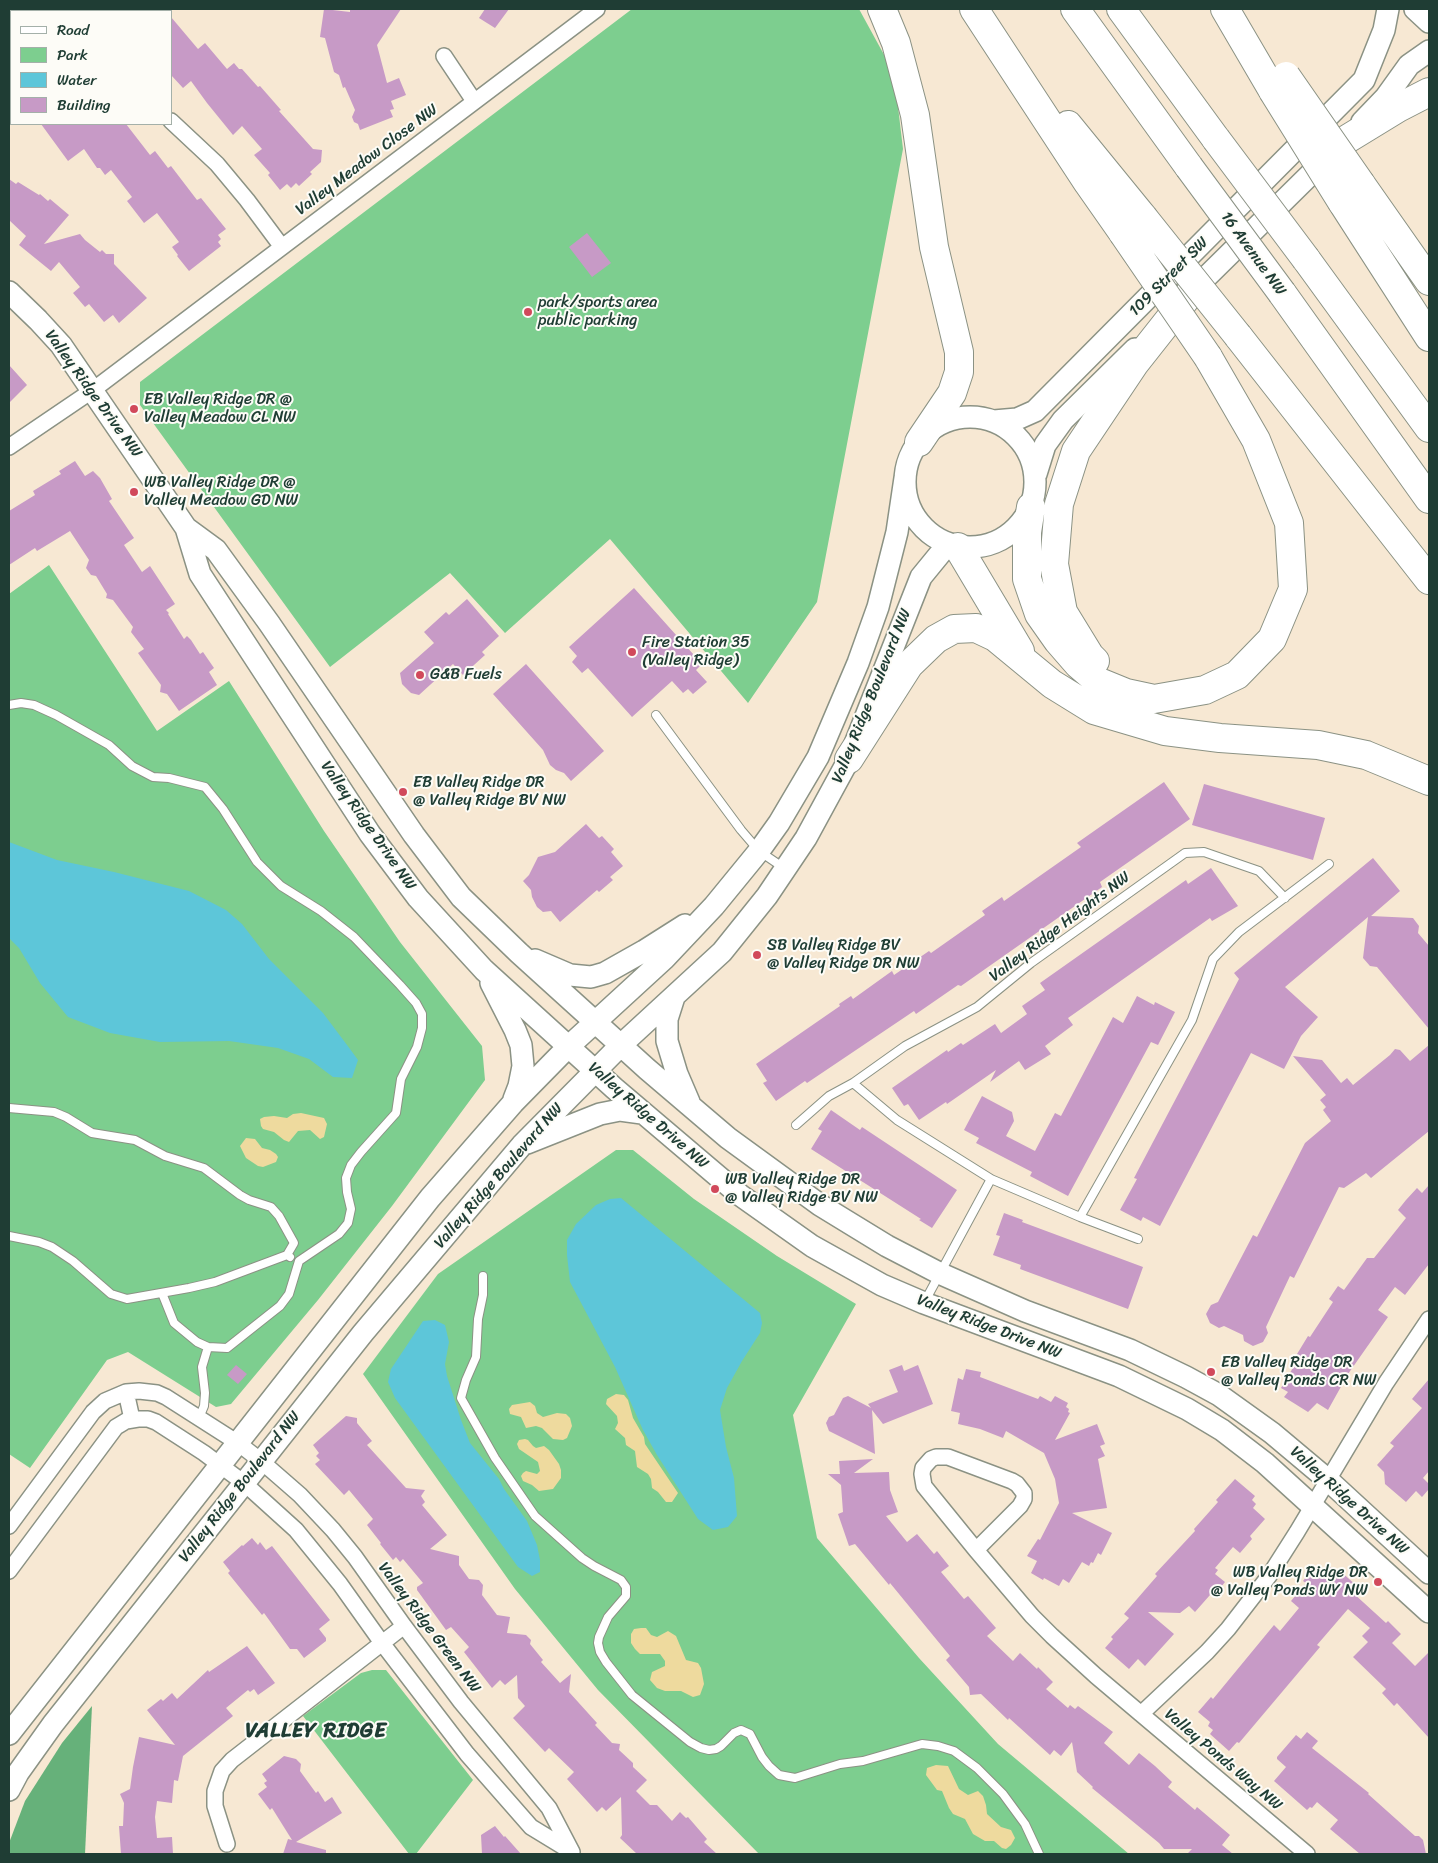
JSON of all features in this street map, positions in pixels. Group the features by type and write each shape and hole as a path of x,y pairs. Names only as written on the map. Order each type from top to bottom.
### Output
{"highway":[{"path":"882,9 896,43 915,115 934,247 959,352 959,372 952,393 919,442"},
{"path":"975,9 1133,225 1256,440 1289,523 1293,589 1272,639 1236,675 1204,690 1154,699 1126,693 1099,682 1078,664 1058,641 1040,614 1027,579 1027,532 1031,507"},
{"name":"16 Avenue NW","path":"1075,9 1429,499"},
{"path":"1121,9 1429,428"},
{"path":"1225,9 1279,83 1352,193 1429,337"},
{"path":"1236,9 1279,83"},
{"path":"1344,141 1398,108 1429,92"},
{"path":"1352,193 1429,281"},
{"path":"1133,225 1238,336 1429,580"},
{"path":"1126,693 1090,656 1062,612 1054,564 1059,504 1076,451 1135,363 1191,292"},
{"path":"953,545 1027,663"},
{"path":"849,759 909,665 936,639 954,629 976,628 995,637 1052,684 1094,710 1165,732 1318,745 1366,755 1429,781"}],"street":[{"name":"Valley Meadow Close NW","path":"9,446 93,390 597,9"},
{"name":"109 Street SW","path":"994,421 1017,418 1035,411 1364,80 1384,30 1388,9"},
{"path":"1415,9 1429,22"},
{"name":"109 Street SW","path":"1036,474 1045,445 1063,420 1344,141 1386,97 1410,65 1429,51"},
{"path":"444,56 474,101"},
{"path":"172,122 217,164 282,247"},
{"name":"Valley Ridge Drive NW","path":"9,292 61,345 186,528 200,574 370,834 418,898 484,970 642,1113 740,1195 812,1246 866,1276 924,1303 1119,1376 1179,1404 1222,1430 1242,1445 1312,1505 1429,1612"},
{"path":"961,417 978,417 994,421 1009,429 1022,442 1031,457 1036,474 1036,491 1031,507 1024,520 1002,540 981,547 953,545 933,536 921,525 911,511 906,494 905,478 909,459 919,442 931,430 945,422 961,417"},
{"name":"Valley Ridge Boulevard NW","path":"9,1734 430,1198 513,1102 568,1047 664,958 714,906 759,851 779,823 818,757 858,663 878,607 897,532 905,478"},
{"name":"Valley Ridge Drive NW","path":"186,528 216,550 441,872 473,910 691,1107 728,1138 820,1205 887,1246 939,1273 1016,1307 1130,1350 1186,1376 1238,1408 1272,1433 1328,1480 1429,1573"},
{"name":"Valley Ridge Boulevard NW","path":"9,1790 18,1773 52,1724 261,1461 363,1333 522,1145 621,1045 722,952 767,896 786,869 826,803 849,759 921,577 953,545"},
{"path":"519,953 570,975 591,977 605,973 644,951 714,906"},
{"path":"484,970 521,1045 523,1066 513,1102"},
{"path":"674,997 667,1019 667,1041 677,1074 691,1107"},
{"path":"522,1145 600,1114 620,1110 642,1113"},
{"name":"Valley Ponds Way NW","path":"1307,1854 1141,1714 1208,1652 1269,1576 1386,1383 1429,1319"},
{"path":"9,1526 93,1412 105,1401 126,1392 132,1419 116,1426 9,1571"},
{"name":"Valley Ridge Green NW","path":"126,1392 157,1393 238,1443 300,1495 355,1557 461,1702 549,1808 572,1854"},
{"name":"Valley Ridge Green NW","path":"132,1419 148,1419 156,1422 204,1452 244,1483 296,1530 320,1558 467,1754 531,1827 572,1854"},
{"path":"976,1550 1020,1506 1024,1499 1024,1493 1012,1481 948,1457 936,1456 923,1468 924,1486 976,1550 1032,1616 1096,1676 1141,1714"},
{"path":"226,1844 215,1806 216,1791 222,1771 232,1760 404,1626"}],"lane":[{"path":"9,705 21,703 34,705 56,715 109,745 132,766 154,777 169,778 204,787 223,809 257,862 281,886 338,923 354,937 416,1003 422,1014 422,1028 417,1047 401,1079 396,1113 361,1152 351,1165 346,1178 346,1192 351,1209 348,1223 328,1242 299,1261 289,1294 280,1306 227,1348 208,1347 197,1342 174,1323 162,1293"},
{"path":"656,715 741,830 759,851 786,869"},
{"name":"Valley Ridge Heights NW","path":"796,1125 829,1096 853,1083 905,1046 977,1007 1031,963 1185,853 1204,852 1259,871 1285,898"},
{"path":"1080,1217 1192,1020 1213,959 1239,932 1329,864"},
{"path":"853,1083 897,1120 991,1179 1080,1217 1138,1239"},
{"path":"9,1108 54,1112 92,1133 135,1140 165,1156 204,1168 240,1196 271,1207 279,1216 294,1243 287,1256 215,1282 127,1299 111,1294 73,1261 52,1247 39,1242 9,1236"},
{"path":"924,1303 991,1179"},
{"path":"287,1256 299,1261"},
{"path":"483,1276 483,1295 478,1319 476,1357 461,1398 495,1458 535,1516 582,1558 621,1580 626,1587 626,1596 608,1617 598,1643 600,1652 606,1662 632,1695 690,1742 701,1748 716,1749 734,1733 741,1730 750,1734 769,1766 779,1775 795,1778 840,1764 864,1761 922,1744 954,1751 977,1768 1003,1794 1025,1824 1039,1854"},
{"path":"199,1418 204,1406 205,1393 202,1367 208,1347"}],"green space":[{"path":"632,9 859,9 894,73 903,149 817,602 748,703 610,539 505,633 450,573 330,667 140,405 140,382"},
{"path":"49,565 157,731 229,681 324,831 400,942 482,1046 485,1080 392,1206 318,1300 231,1404 216,1407 128,1352 107,1360 30,1468 9,1454 9,594"},
{"path":"616,1150 633,1150 694,1199 777,1256 856,1304 793,1415 817,1538 919,1658 998,1744 1129,1854 759,1854 598,1690 515,1589 363,1374 438,1274"},
{"path":"372,1670 386,1670 473,1780 416,1854 409,1854 303,1716 361,1673"},
{"path":"92,1706 85,1854 9,1854 9,1843 25,1801 62,1743"}],"sand":[{"path":"301,1113 324,1118 327,1124 324,1137 320,1139 310,1130 298,1131 289,1142 274,1132 263,1129 261,1126 260,1119 264,1117 287,1118 293,1114"},
{"path":"246,1138 255,1139 262,1148 276,1154 278,1157 276,1162 263,1167 246,1158 240,1146"},
{"path":"616,1394 624,1395 628,1400 633,1418 644,1437 645,1444 678,1493 672,1502 666,1502 652,1488 651,1479 648,1474 637,1467 635,1451 626,1445 625,1438 615,1429 618,1423 617,1416 606,1404 607,1399"},
{"path":"530,1402 535,1406 537,1413 543,1417 557,1413 566,1414 570,1418 572,1426 567,1438 563,1440 553,1439 542,1428 536,1426 526,1428 521,1417 510,1414 509,1409 512,1405"},
{"path":"525,1439 536,1448 544,1446 559,1464 561,1478 553,1489 539,1491 523,1481 521,1476 526,1471 537,1474 540,1471 538,1462 519,1449 517,1444 519,1440"},
{"path":"646,1628 651,1635 657,1637 668,1631 676,1636 686,1660 698,1663 701,1668 704,1684 700,1695 693,1697 681,1691 665,1691 657,1688 650,1680 652,1672 665,1666 665,1661 660,1654 640,1654 635,1649 631,1643 631,1634 634,1629"},
{"path":"936,1765 948,1766 959,1789 968,1795 978,1791 983,1796 987,1814 1001,1827 1011,1830 1015,1838 1011,1845 1006,1849 994,1841 985,1841 973,1834 965,1819 953,1814 942,1791 937,1790 926,1775 927,1768"}],"water":[{"path":"9,842 57,860 189,891 226,910 242,924 269,959 323,1013 358,1060 352,1078 333,1077 309,1059 278,1048 229,1041 160,1042 110,1033 68,1017 40,983 19,948 9,938"},
{"path":"621,1198 760,1313 762,1323 760,1333 727,1388 720,1410 726,1447 734,1478 737,1516 728,1527 713,1530 698,1519 643,1430 615,1367 570,1282 567,1240 576,1224 596,1205 610,1199"},
{"path":"435,1320 445,1325 449,1342 445,1364 447,1376 470,1443 499,1479 527,1521 537,1545 540,1572 532,1576 518,1567 395,1398 388,1382 391,1369 423,1321"}],"building":[{"path":"324,9 350,12 350,9 401,9 377,45 387,83 399,78 406,95 391,101 394,109 390,110 393,117 360,130 358,124 354,122 352,117 355,110 345,87 343,88 339,75 334,72 325,38 320,37"},
{"path":"485,9 509,9 495,28 479,18"},
{"path":"172,18 198,49 205,43 227,69 234,63 258,87 260,86 281,110 279,111 313,149 322,150 321,162 299,186 296,183 291,188 287,184 280,190 268,175 270,173 254,155 262,149 242,126 233,135 191,81 183,88 172,76"},
{"path":"42,125 127,125 150,155 155,151 168,168 171,166 197,200 201,198 226,229 218,235 221,239 218,242 221,246 189,271 172,247 179,242 157,213 144,223 127,201 132,197 111,170 105,175 100,168 97,168 84,149 68,161"},
{"path":"9,179 40,194 48,201 50,199 69,215 44,244 80,234 100,252 102,250 106,254 114,254 114,264 147,298 119,323 113,315 104,322 89,304 85,307 73,293 80,287 59,262 51,271 19,245 26,236 9,220"},
{"path":"587,233 611,263 592,277 569,247"},
{"path":"9,365 27,385 9,403"},
{"path":"75,461 85,476 93,471 100,478 112,499 109,501 134,538 124,545 142,572 150,566 175,604 166,610 168,614 184,639 187,636 200,654 203,652 214,668 209,672 217,685 179,711 167,694 160,692 161,685 138,653 144,649 131,632 133,627 113,600 106,598 107,594 96,576 91,575 86,568 89,560 70,531 37,551 35,548 9,565 9,511 35,495 33,491 61,474 59,471"},
{"name":"Fire Station 35 (Valley Ridge)","path":"634,588 702,664 696,670 707,682 693,694 688,689 683,693 672,681 632,717 588,668 582,673 572,662 577,656 569,647"},
{"path":"467,599 499,636 482,652 485,655 463,675 453,664 419,695 411,693 402,684 400,673 434,643 424,632 446,612 449,615"},
{"path":"526,664 604,751 571,781 564,773 550,765 543,750 493,694"},
{"path":"1164,782 1190,819 1100,882 1102,887 961,986 958,985 916,1014 914,1011 807,1083 805,1081 776,1101 763,1083 767,1081 756,1064 840,1006 839,1004 851,996 853,999 892,971 894,975 929,951 931,953 985,915 982,911 1002,897 1004,901 1081,847 1077,843"},
{"path":"1204,784 1325,818 1313,860 1192,825"},
{"path":"586,824 599,838 602,836 614,849 611,852 623,866 610,877 613,880 599,892 597,890 560,922 551,911 543,912 537,907 531,890 523,881 529,875 538,857 555,852"},
{"path":"1373,858 1400,891 1371,916 1413,918 1419,926 1418,933 1429,946 1429,1029 1377,967 1370,966 1363,958 1368,917 1285,987 1318,1017 1301,1036 1284,1069 1251,1053 1160,1226 1143,1217 1141,1221 1120,1210 1137,1179 1134,1178 1239,979 1234,973"},
{"path":"1211,868 1238,906 1212,921 1210,918 1068,1018 1073,1025 1045,1046 1051,1054 1025,1070 1019,1061 990,1082 996,1070 947,1104 946,1102 919,1120 908,1104 904,1106 892,1088 947,1050 948,1052 961,1043 963,1045 995,1024 1001,1033 1027,1014 1022,1006 1045,990 1040,983 1186,880 1188,884"},
{"path":"1137,996 1154,1005 1155,1002 1175,1012 1158,1045 1151,1042 1068,1196 1030,1176 1032,1172 976,1143 979,1138 964,1130 982,1096 1012,1112 1014,1121 1006,1136 1035,1151 1055,1113 1061,1116 1113,1017 1123,1023"},
{"path":"1429,1045 1429,1131 1371,1178 1366,1173 1344,1188 1339,1187 1294,1278 1290,1276 1266,1327 1268,1333 1263,1342 1253,1346 1244,1341 1243,1335 1224,1326 1219,1328 1210,1323 1206,1314 1211,1305 1218,1302 1253,1235 1257,1237 1305,1143 1331,1121 1323,1110 1326,1107 1320,1100 1326,1095 1293,1056 1322,1060 1341,1083 1347,1078 1353,1085 1395,1049 1400,1050 1410,1061"},
{"path":"831,1110 860,1130 862,1127 957,1190 932,1228 919,1220 921,1219 811,1149 822,1131 818,1129"},
{"path":"1429,1185 1429,1264 1405,1295 1395,1287 1378,1310 1388,1317 1348,1374 1328,1410 1317,1403 1308,1412 1284,1397 1288,1392 1281,1388 1297,1361 1294,1359 1333,1302 1329,1299 1338,1286 1344,1290 1367,1258 1374,1258 1406,1218 1398,1210 1417,1188 1422,1193"},
{"path":"1004,1213 1023,1220 1022,1222 1143,1267 1128,1309 1020,1269 1021,1265 993,1255 1000,1236 996,1235"},
{"path":"236,1365 247,1374 238,1384 227,1375"},
{"path":"902,1365 904,1371 918,1365 933,1404 883,1424 872,1410 875,1454 829,1431 826,1423 829,1417 834,1415 843,1398 848,1396 871,1408 868,1404 898,1392 889,1370"},
{"path":"966,1369 981,1372 980,1377 1038,1399 1040,1396 1051,1402 1055,1396 1068,1403 1066,1407 1070,1413 1055,1440 1097,1424 1105,1444 1100,1446 1105,1456 1098,1459 1107,1508 1072,1513 1112,1533 1101,1555 1098,1553 1093,1563 1091,1562 1089,1566 1082,1562 1069,1583 1063,1579 1059,1586 1031,1573 1037,1561 1027,1556 1038,1539 1040,1540 1059,1503 1055,1479 1044,1453 1006,1431 1003,1438 980,1429 958,1424 960,1413 951,1411 958,1378 963,1380"},
{"path":"1429,1379 1429,1471 1423,1478 1429,1484 1429,1489 1422,1497 1416,1491 1406,1502 1385,1484 1384,1472 1377,1465 1394,1446 1390,1443 1422,1408 1412,1399"},
{"path":"346,1416 357,1418 357,1423 372,1441 367,1445 406,1488 425,1490 421,1496 425,1502 422,1505 447,1535 430,1549 459,1556 459,1565 469,1579 479,1580 483,1585 482,1595 497,1615 510,1617 507,1633 526,1635 531,1640 530,1644 543,1660 541,1662 560,1683 571,1674 569,1692 612,1743 620,1744 619,1750 647,1780 636,1791 650,1805 657,1805 672,1821 680,1812 686,1818 688,1817 707,1839 704,1842 717,1854 637,1854 620,1838 622,1835 621,1797 606,1811 602,1807 597,1812 567,1779 574,1772 549,1748 545,1752 513,1718 525,1706 518,1698 517,1675 505,1685 500,1680 492,1688 464,1652 469,1647 451,1627 446,1630 417,1590 417,1587 423,1583 403,1559 400,1562 396,1557 393,1560 380,1544 367,1525 373,1519 349,1490 344,1495 315,1464 320,1460 316,1456 319,1453 313,1445"},
{"path":"873,1459 854,1473 889,1472 890,1490 898,1512 886,1516 907,1542 917,1534 934,1554 937,1551 949,1566 941,1572 964,1599 968,1596 996,1628 987,1636 1013,1661 1020,1653 1037,1669 1038,1667 1053,1682 1046,1689 1068,1708 1070,1705 1075,1709 1078,1706 1113,1732 1104,1743 1129,1765 1139,1753 1155,1766 1172,1782 1168,1787 1195,1810 1197,1807 1230,1835 1222,1845 1233,1854 1187,1854 1192,1849 1164,1849 1092,1788 1077,1772 1072,1742 1061,1756 1054,1750 1050,1755 1009,1718 1008,1720 981,1694 970,1695 969,1687 946,1660 950,1656 855,1544 849,1546 838,1514 843,1512 841,1485 828,1474 840,1474 839,1461"},
{"path":"1235,1479 1255,1496 1252,1500 1256,1504 1253,1508 1265,1519 1250,1536 1252,1539 1240,1553 1233,1547 1215,1568 1218,1570 1215,1574 1225,1582 1213,1597 1210,1595 1195,1612 1189,1606 1180,1613 1148,1612 1174,1634 1145,1666 1138,1659 1129,1669 1105,1648 1113,1639 1111,1637 1129,1618 1124,1614 1157,1576 1155,1574 1195,1531 1194,1529 1218,1502 1216,1500"},
{"path":"252,1538 258,1545 260,1542 266,1550 272,1546 330,1620 319,1629 326,1638 326,1641 304,1658 297,1649 290,1649 264,1613 262,1615 228,1573 230,1571 223,1562"},
{"path":"1315,1566 1323,1572 1329,1566 1337,1572 1339,1570 1357,1586 1352,1592 1401,1634 1392,1643 1415,1666 1429,1652 1429,1738 1397,1703 1394,1706 1382,1693 1386,1689 1353,1657 1368,1642 1362,1636 1370,1628 1348,1609 1317,1645 1320,1647 1239,1743 1237,1742 1229,1751 1210,1734 1213,1730 1208,1726 1210,1722 1198,1712 1211,1697 1213,1699 1274,1625 1280,1631 1299,1608 1291,1601 1306,1583 1303,1581"},
{"path":"247,1646 275,1683 258,1695 254,1689 250,1692 248,1690 226,1708 233,1716 183,1756 178,1781 174,1780 172,1803 157,1801 155,1817 157,1838 172,1837 173,1854 121,1854 119,1826 123,1826 124,1803 120,1794 130,1789 139,1737 175,1745 147,1710 161,1699 163,1701 172,1693 177,1699 208,1670 209,1672"},
{"path":"1307,1732 1318,1741 1312,1748 1369,1793 1415,1836 1419,1836 1423,1840 1426,1854 1360,1854 1330,1829 1338,1820 1317,1802 1312,1808 1310,1807 1307,1810 1274,1781 1286,1767 1277,1757 1296,1735 1301,1739"},
{"path":"284,1756 296,1759 301,1764 300,1771 316,1793 318,1791 325,1802 332,1797 342,1813 296,1842 326,1850 326,1854 283,1854 288,1839 292,1840 272,1808 270,1810 258,1794 267,1787 264,1783 267,1781 262,1774"},
{"path":"495,1826 521,1854 482,1854 481,1835"}],"place":[{"name":"park/sports area public parking","path":"528,312"},
{"name":"EB Valley Ridge DR @ Valley Meadow CL NW","path":"134,409"},
{"name":"WB Valley Ridge DR @ Valley Meadow GD NW","path":"134,492"},
{"name":"Fire Station 35 (Valley Ridge)","path":"632,652"},
{"name":"G&B Fuels","path":"420,675"},
{"name":"EB Valley Ridge DR @ Valley Ridge BV NW","path":"403,792"},
{"name":"SB Valley Ridge BV @ Valley Ridge DR NW","path":"757,955"},
{"name":"WB Valley Ridge DR @ Valley Ridge BV NW","path":"715,1189"},
{"name":"EB Valley Ridge DR @ Valley Ponds CR NW","path":"1211,1372"},
{"name":"WB Valley Ridge DR @ Valley Ponds WY NW","path":"1378,1582"}],"district":[{"name":"VALLEY RIDGE","path":"316,1732"}]}
